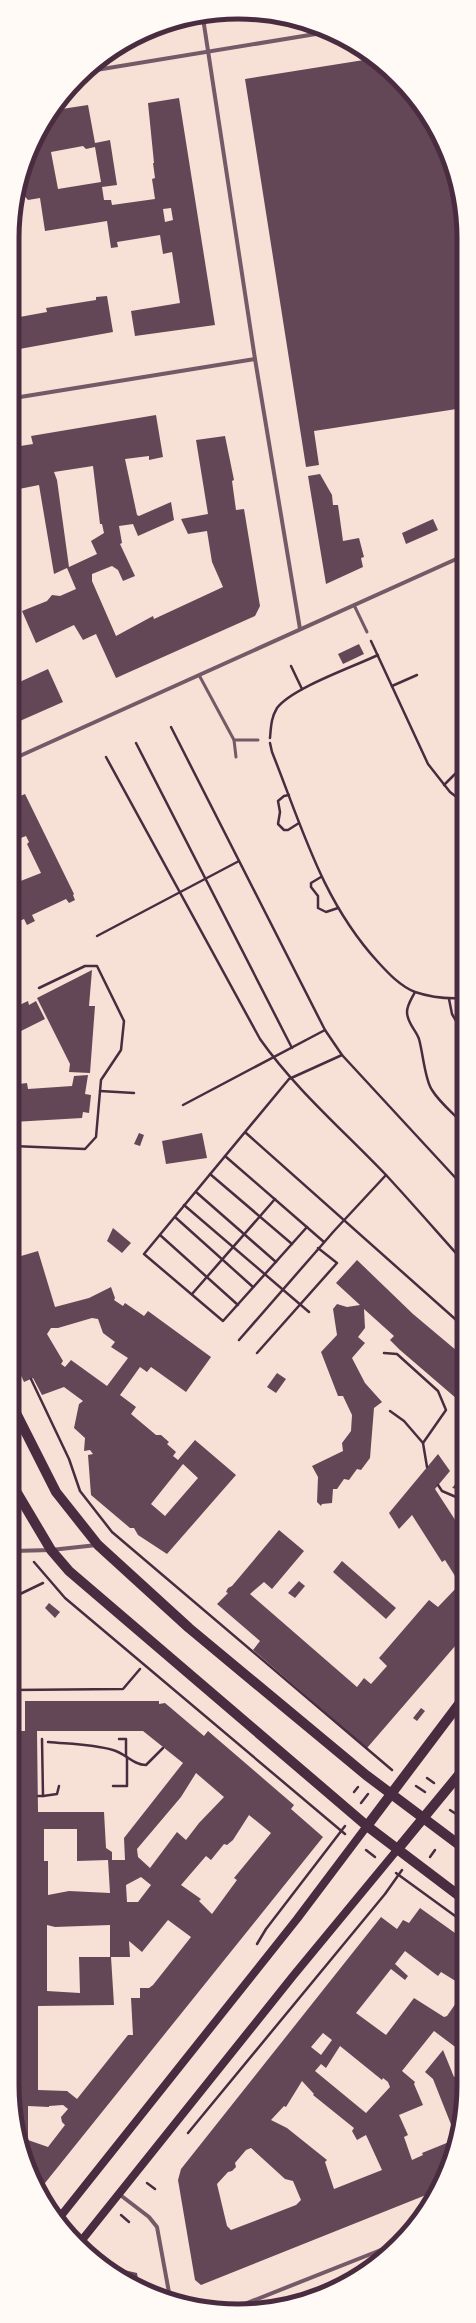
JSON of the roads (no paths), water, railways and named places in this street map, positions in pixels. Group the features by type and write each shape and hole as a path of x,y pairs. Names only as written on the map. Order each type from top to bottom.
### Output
{"main road":[{"path":"19,1419 53,1487 98,1545 188,1628 391,1793 457,1843"},
{"path":"19,1496 51,1550 69,1572 367,1826 457,1894"},
{"path":"62,2215 297,1919 457,1707"},
{"path":"82,2239 293,1976 457,1776"}],"street":[{"path":"203,22 255,359 300,629"},
{"path":"98,70 316,34"},
{"path":"19,397 255,359"},
{"path":"19,756 457,559"},
{"path":"19,1551 51,1550 98,1545"},
{"path":"119,2193 149,2217 156,2227 169,2292"},
{"path":"245,2304 383,2249"}],"lane":[{"path":"354,605 367,632"},
{"path":"199,675 234,740 236,757"},
{"path":"234,740 258,740"}]}
